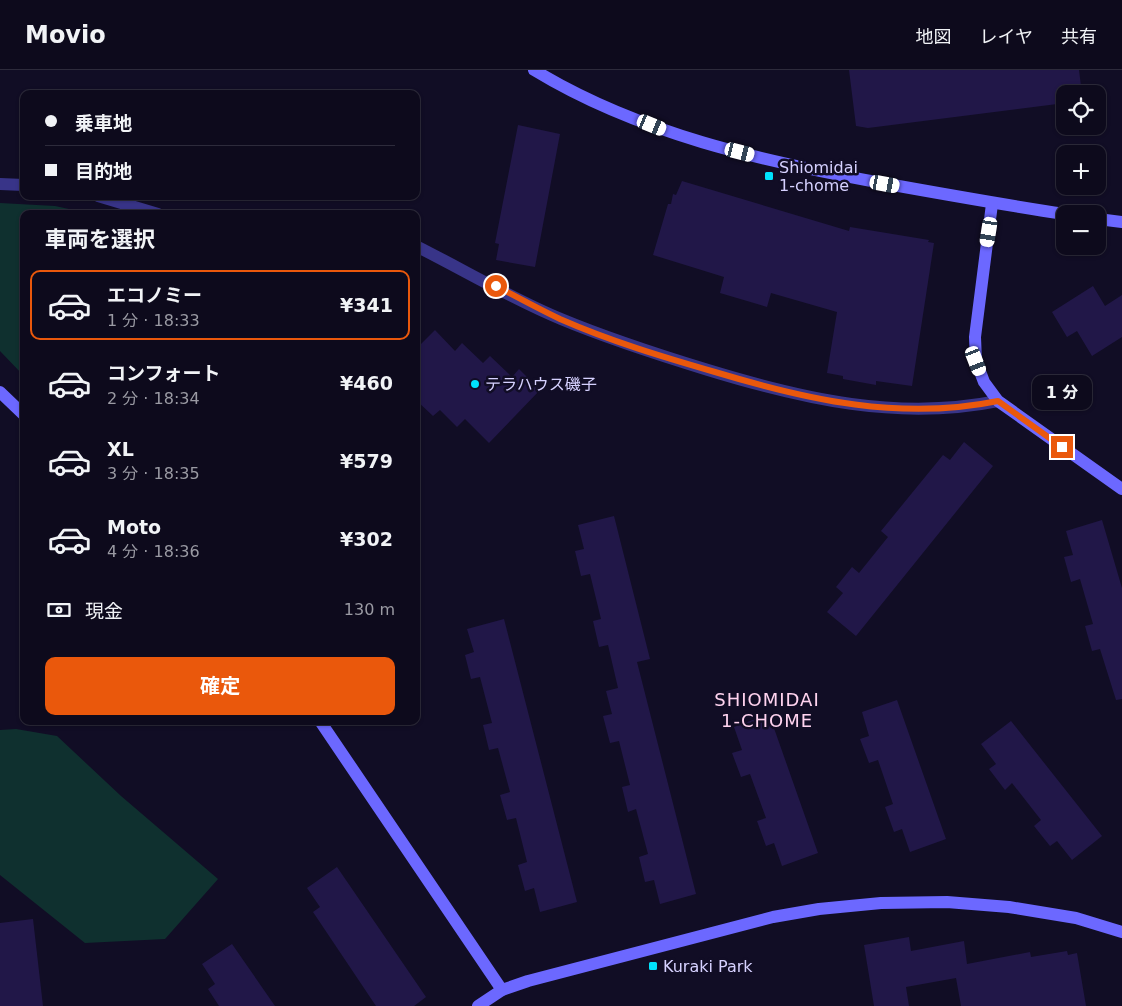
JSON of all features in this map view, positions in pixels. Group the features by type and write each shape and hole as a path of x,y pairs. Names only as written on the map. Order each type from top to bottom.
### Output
{"street":[{"path":"534,70 570,92 684,138 814,171 992,204 1056,213"},
{"path":"0,184 20,185"},
{"path":"111,200 145,210"},
{"path":"992,204 975,337 976,361 984,382 998,401 1122,489"},
{"path":"1106,220 1122,222"},
{"path":"420,248 560,319 652,354 753,384 828,402 892,409 964,407 998,401"},
{"path":"0,392 20,411"},
{"path":"323,725 502,990"},
{"path":"478,1006 502,990 528,981 773,917 819,909 881,904 947,902 1009,907 1076,918 1122,932"}],"green space":[{"path":"0,203 55,206 74,210 20,210 20,372 0,351"},
{"path":"16,729 57,736 121,796 218,879 165,939 85,943 0,875 0,730"}],"building":[{"path":"849,70 1079,70 1081,85 1056,85 1056,104 868,128 856,126"},
{"path":"518,125 560,134 535,267 496,260 499,244 495,243"},
{"path":"682,181 849,231 850,227 929,240 928,242 934,243 912,386 876,381 876,385 843,379 843,376 827,373 837,312 771,293 767,307 720,293 724,277 653,255 668,204 671,204 673,194 676,195"},
{"path":"1093,286 1105,306 1122,295 1122,337 1092,356 1077,331 1067,337 1052,312"},
{"name":"テラハウス磯子","path":"435,330 455,351 462,343 483,363 490,356 512,377 519,369 540,390 489,443 465,419 457,427 440,410 433,416 420,404 420,345"},
{"path":"964,442 993,466 856,636 827,612 843,593 836,587 852,567 859,573 888,537 881,531 943,455 950,460"},
{"path":"614,516 650,659 637,662 696,894 660,904 654,880 645,882 639,857 648,854 636,809 628,812 622,787 630,785 619,741 610,743 603,716 612,714 606,691 618,688 608,645 599,647 593,621 601,619 590,574 581,576 575,551 584,549 578,525"},
{"path":"1102,520 1122,588 1122,699 1116,700 1100,649 1092,651 1085,626 1093,624 1080,579 1071,582 1064,557 1073,555 1066,531"},
{"path":"504,619 577,902 540,912 534,888 525,891 518,865 527,862 516,818 507,820 500,795 510,792 498,748 489,750 483,725 492,723 480,677 471,679 465,655 474,652 467,629"},
{"path":"897,700 946,839 910,852 902,829 894,832 885,807 893,804 878,760 869,763 860,739 869,736 862,712"},
{"path":"769,714 818,853 782,866 774,843 766,846 757,821 766,818 750,774 741,777 732,753 742,750 734,727"},
{"path":"1011,721 1102,836 1072,860 1057,841 1050,846 1034,826 1041,820 1012,783 1005,790 989,769 996,764 981,744"},
{"path":"337,867 426,997 414,1006 376,1006 313,912 320,907 307,888"},
{"path":"33,919 43,1006 0,1006 0,923"},
{"path":"909,937 911,951 964,941 967,964 1030,952 1031,957 1067,951 1068,955 1077,953 1086,1006 961,1006 956,978 906,987 909,1006 874,1006 864,945"},
{"path":"232,944 275,1006 219,1006 208,989 215,984 202,964"}],"place":[{"name":"Shiomidai 1-chome","path":"769,176"},
{"name":"テラハウス磯子","path":"475,384"},
{"name":"Kuraki Park","path":"653,966"}],"district":[{"name":"SHIOMIDAI 1-CHOME","path":"767,710"}],"route":[{"path":"496,286 560,319 652,354 753,384 828,402 892,409 948,408 998,401 1062,447"}]}
